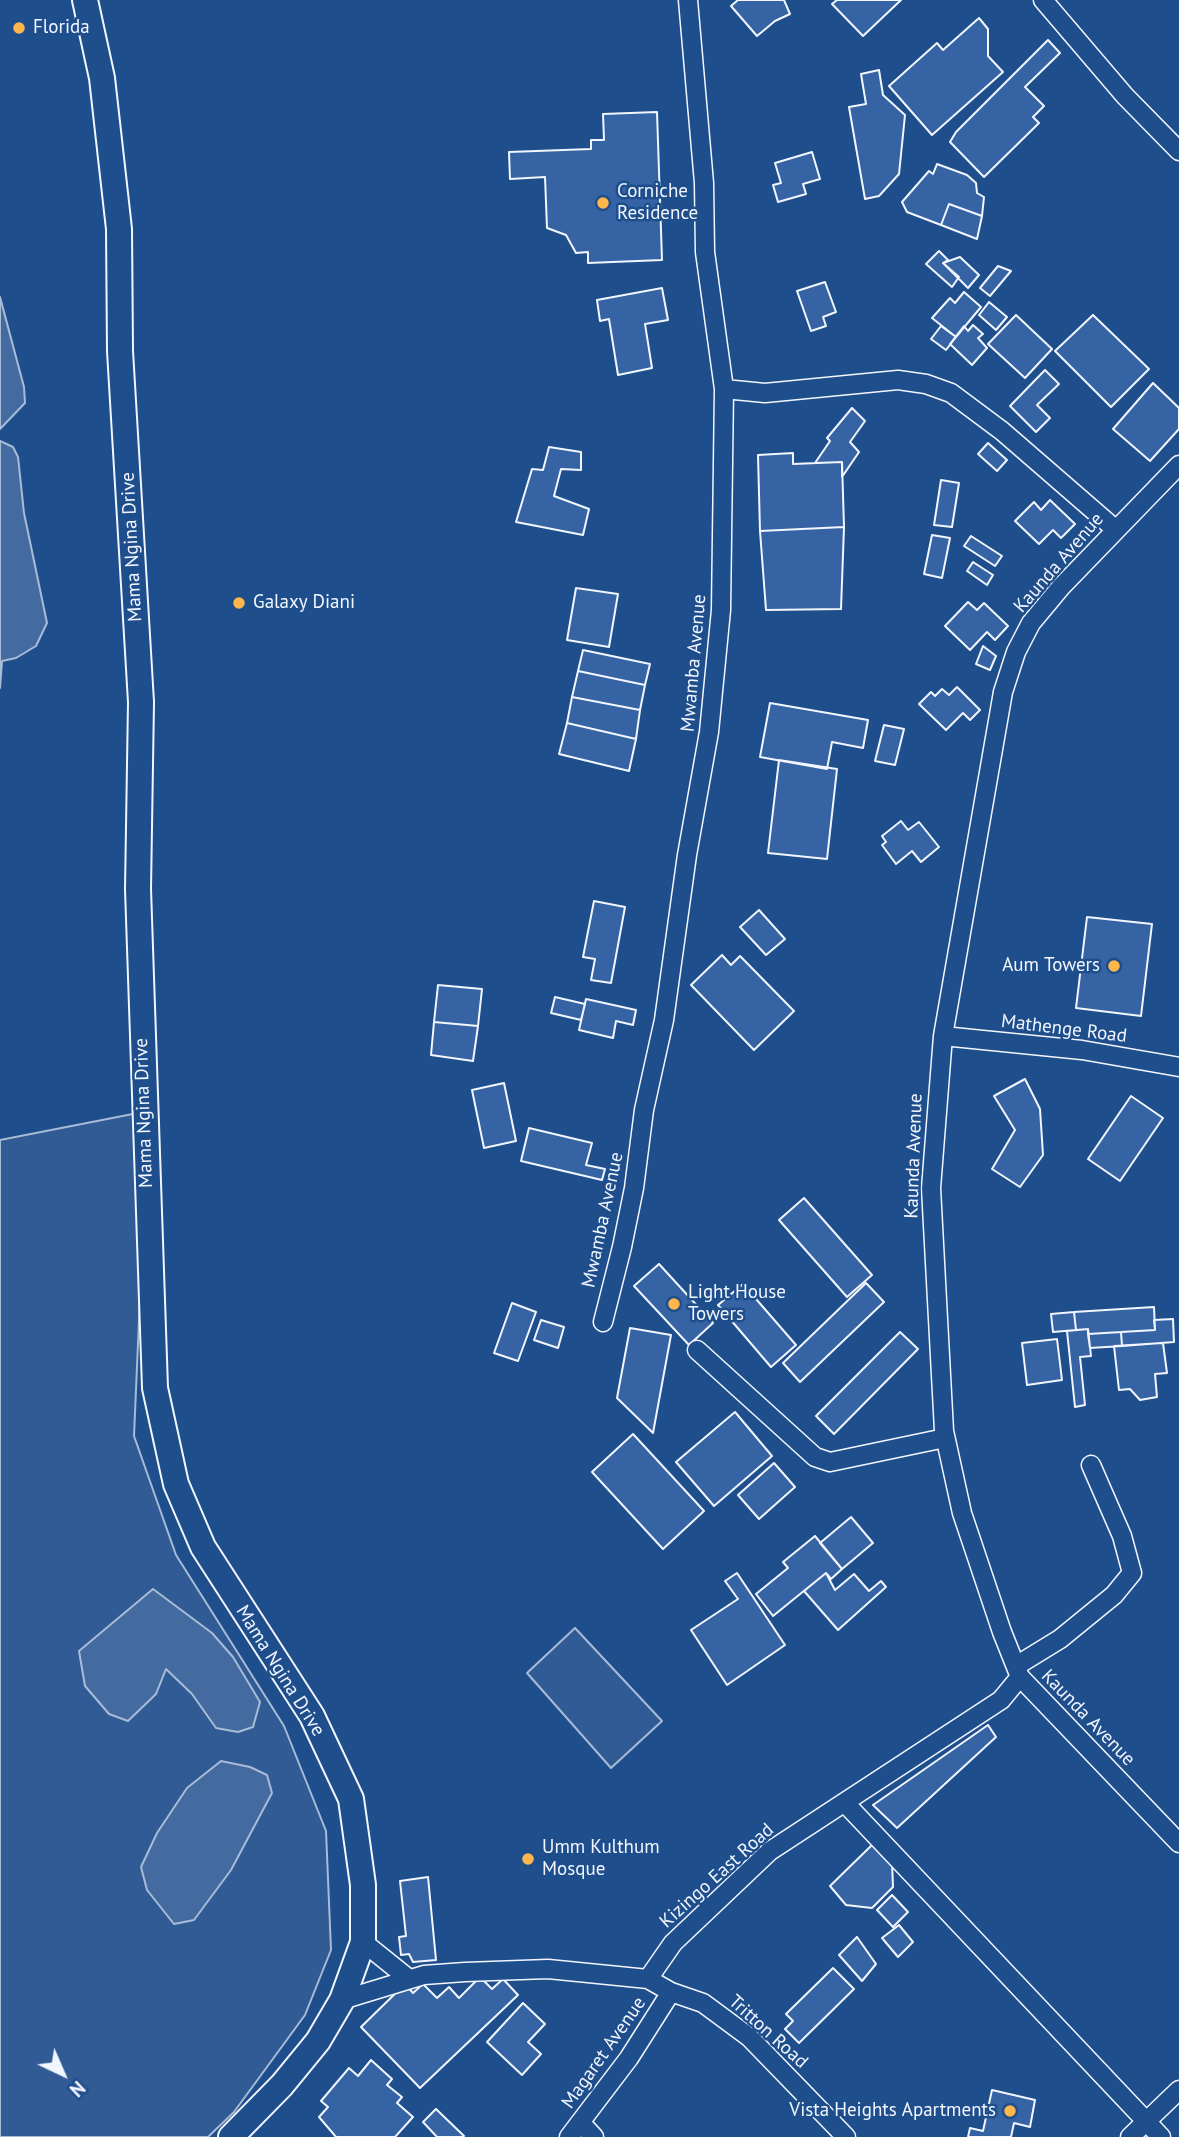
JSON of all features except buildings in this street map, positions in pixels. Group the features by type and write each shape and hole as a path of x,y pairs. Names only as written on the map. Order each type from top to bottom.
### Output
{"street":[{"name":"Mama Ngina Drive","path":"85,0 102,78 119,229 120,351 141,702 138,889 155,1388 176,1484 203,1547 312,1716 351,1799 363,1885 363,1942 342,2000 318,2041 289,2077 231,2137"},
{"name":"Mwamba Avenue","path":"603,1322 634,1188 644,1111 664,1020 687,855 715,690 722,583 724,389 705,252 704,183 688,0"},
{"path":"1052,3 1125,96 1179,151"},
{"path":"724,389 765,393 898,380 926,384 951,393 1002,431 1115,529"},
{"name":"Kaunda Avenue","path":"1179,465 1115,529 1031,623 1007,679 943,1036 931,1188 934,1298 945,1438 962,1513 982,1580 1018,1671 1179,1843"},
{"name":"Mathenge Road","path":"943,1036 1082,1049 1179,1067"},
{"path":"697,1350 815,1457 830,1462 945,1438"},
{"name":"Kizingo East Road","path":"648,1979 673,1943 770,1851 1001,1700 1018,1671 1114,1595 1132,1573 1122,1535 1091,1465"},
{"path":"845,1803 1161,2137"},
{"path":"363,1942 409,1979"},
{"path":"342,2000 409,1979 465,1972 548,1969 648,1979"},
{"name":"Tritton Road","path":"648,1979 671,1993 703,2003 749,2037 846,2137"},
{"name":"Magaret Avenue","path":"575,2130 671,1993"},
{"path":"1130,2137 1179,2090"},
{"path":"575,2130 594,2137"}],"shaded area":[{"path":"0,297 24,387 25,403 0,429"},
{"path":"0,441 13,447 18,457 24,513 47,623 36,646 16,658 2,661 0,688"},
{"path":"148,1111 134,1436 176,1555 284,1726 326,1831 331,1950 305,2015 234,2112 208,2137 0,2137 0,1140"},
{"path":"153,1589 212,1633 233,1657 260,1702 253,1727 238,1732 216,1728 192,1694 166,1669 156,1694 128,1721 109,1714 85,1686 79,1651"},
{"path":"575,1628 662,1721 611,1768 527,1673"},
{"path":"221,1761 250,1767 267,1775 272,1793 231,1870 194,1920 174,1924 147,1890 141,1867 157,1833 187,1788"}],"place":[{"name":"Florida","path":"19,28"},
{"name":"Corniche Residence","path":"603,203"},
{"name":"Galaxy Diani","path":"239,603"},
{"name":"Aum Towers","path":"1114,966"},
{"name":"Light House Towers","path":"674,1304"},
{"name":"Umm Kulthum Mosque","path":"528,1859"},
{"name":"Vista Heights Apartments","path":"1010,2111"}]}
